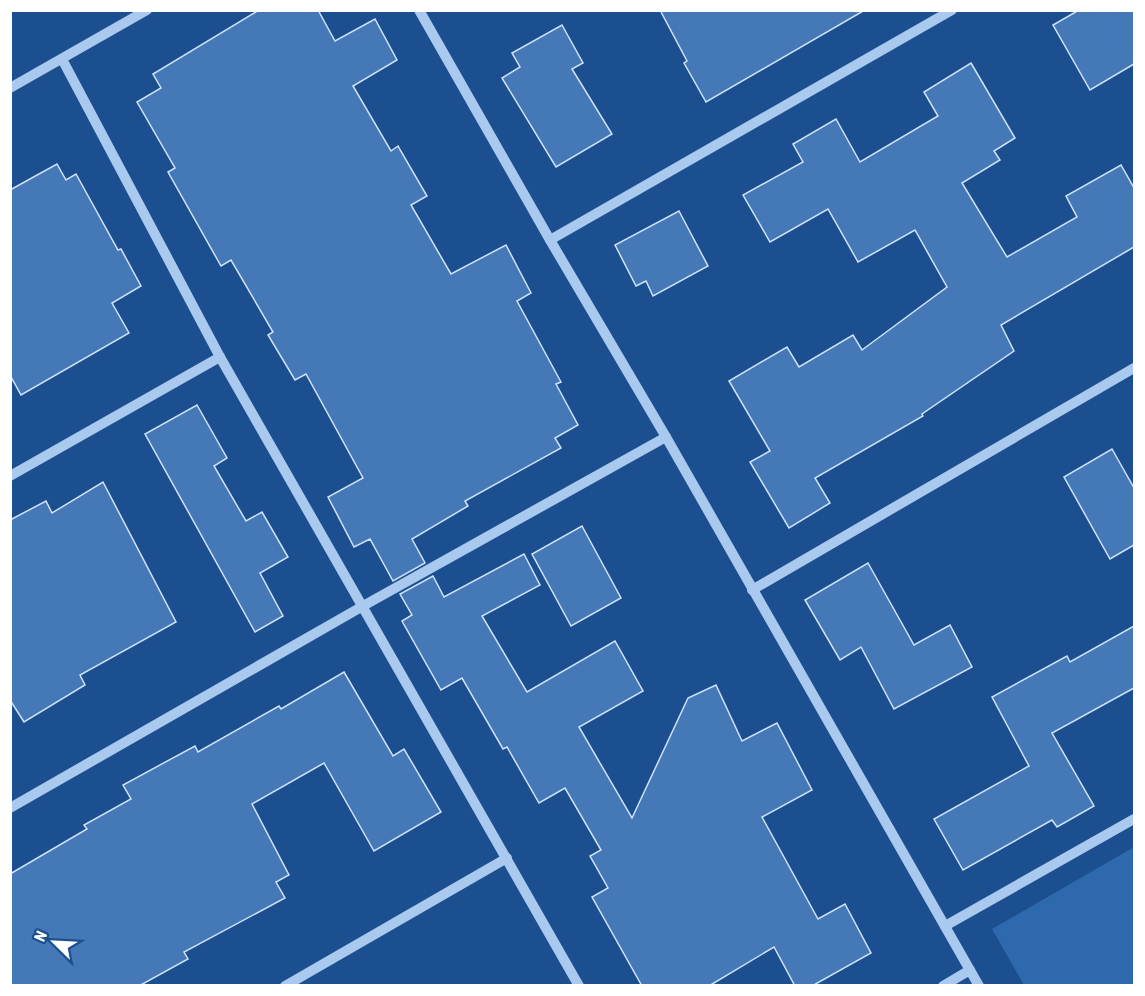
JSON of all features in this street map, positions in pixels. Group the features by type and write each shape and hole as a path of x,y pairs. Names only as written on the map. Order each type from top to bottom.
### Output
{"street":[{"path":"10,88 147,10"},
{"path":"419,10 979,986"},
{"path":"550,240 952,10"},
{"path":"62,58 220,357 579,986"},
{"path":"10,476 220,357"},
{"path":"752,590 1134,368"},
{"path":"10,808 363,606 666,437"},
{"path":"945,926 1134,819"},
{"path":"285,986 507,858"},
{"path":"943,986 970,970"}],"shaded area":[{"path":"1134,847 1134,985 1024,985 992,929"}],"building":[{"path":"259,10 318,10 335,41 375,19 397,60 353,86 391,151 398,146 427,196 411,205 451,274 506,245 531,293 517,301 561,382 556,384 578,425 555,438 561,448 465,501 468,506 412,539 425,563 393,581 370,539 354,547 328,497 363,478 306,374 295,380 268,335 273,332 231,260 221,266 168,172 175,168 137,102 161,88 153,74"},
{"path":"660,10 865,10 706,102 684,63 687,61"},
{"path":"1079,10 1134,10 1134,64 1090,90 1053,25"},
{"path":"562,25 583,63 572,69 612,134 556,167 502,78 520,67 512,53"},
{"path":"971,63 1015,138 994,151 1000,160 962,183 1007,257 1077,217 1066,196 1121,165 1134,188 1134,247 1001,325 1014,351 922,414 923,416 815,478 830,503 789,528 750,462 770,451 729,381 787,347 799,367 853,335 862,350 947,287 915,230 858,262 828,209 770,242 743,195 803,162 793,144 836,119 860,162 938,116 924,92"},
{"path":"57,164 66,180 76,174 118,250 121,249 141,286 112,303 129,333 21,395 10,375 10,190"},
{"path":"679,211 708,266 653,296 646,281 636,286 615,245"},
{"path":"197,405 227,458 214,466 246,521 262,512 288,557 260,573 283,616 255,632 145,434"},
{"path":"1112,449 1134,488 1134,545 1110,559 1064,477"},
{"path":"103,482 176,622 80,675 85,685 24,722 10,700 10,520 46,501 52,513"},
{"path":"582,526 621,598 571,626 532,554"},
{"path":"524,554 540,585 482,616 527,692 615,641 643,691 579,727 632,818 688,698 716,685 742,741 777,723 812,790 762,817 818,919 845,904 871,953 812,986 795,986 774,947 709,986 642,986 592,897 608,888 590,856 601,850 565,788 539,803 507,747 503,749 462,678 441,690 402,621 412,615 400,594 433,576 444,597"},
{"path":"868,563 914,645 950,625 972,667 894,709 861,647 840,660 805,600"},
{"path":"1134,626 1134,688 1052,733 1094,806 1057,827 1052,820 963,870 934,819 1029,766 992,697 1067,656 1070,662"},
{"path":"344,672 393,756 404,749 441,812 374,851 324,763 252,804 289,875 276,882 285,898 184,952 188,959 139,986 10,986 10,874 87,829 84,825 131,799 123,785 195,746 198,752 279,706 281,709"}]}
